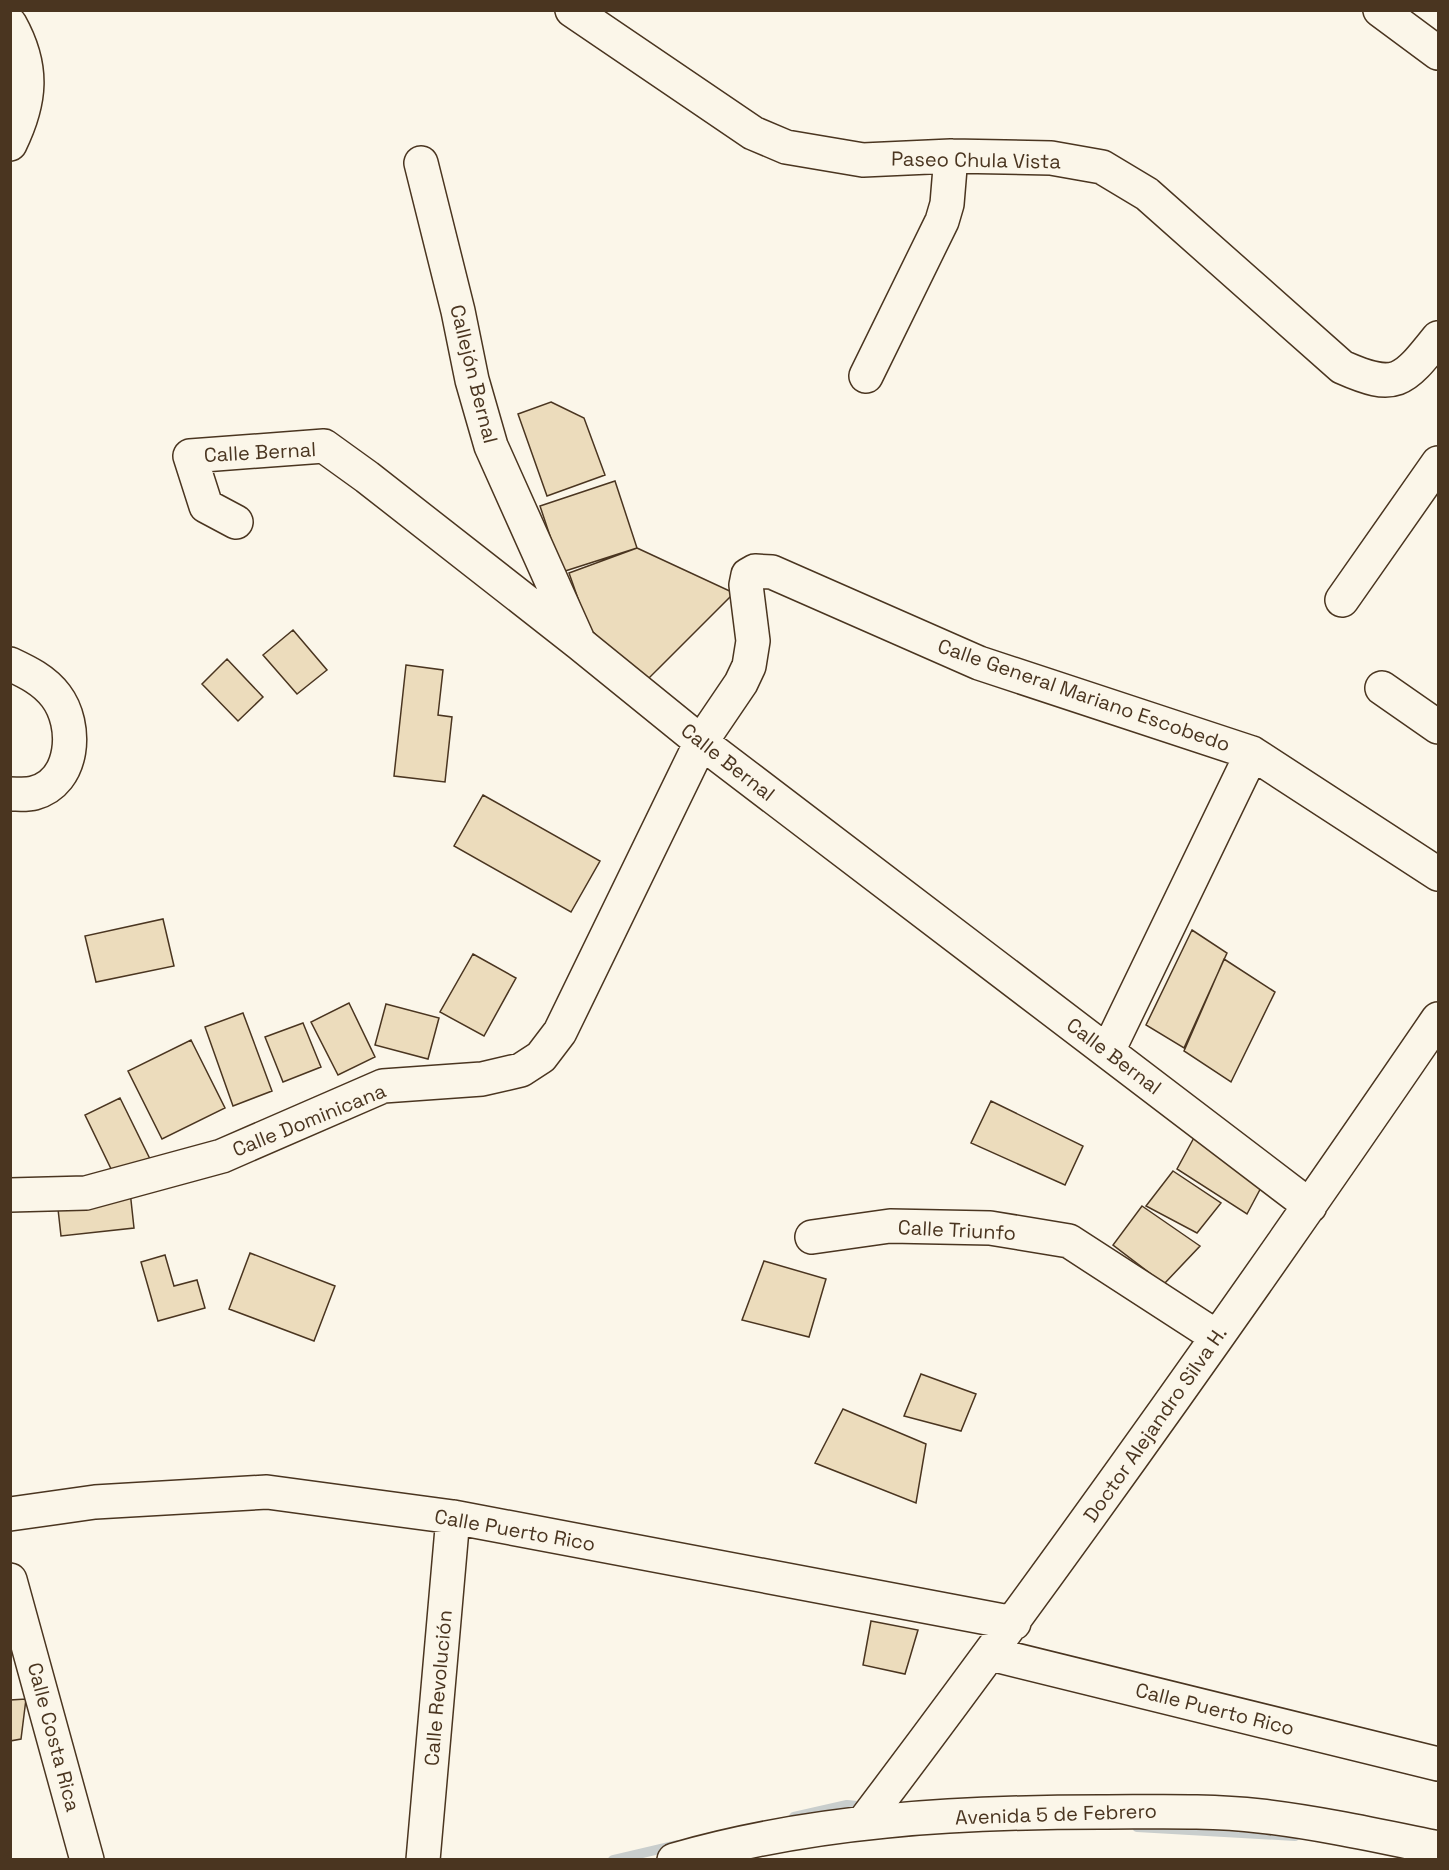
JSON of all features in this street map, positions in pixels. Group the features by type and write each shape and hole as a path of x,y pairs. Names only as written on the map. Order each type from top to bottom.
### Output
{"street":[{"name":"Paseo Chula Vista","path":"572,10 753,133 786,147 863,160 951,156 1051,159 1102,167 1147,194 1342,367 1368,379 1394,381 1413,369 1438,338"},
{"path":"1380,10 1438,53"},
{"path":"10,24 24,53 29,86 23,118 10,144"},
{"path":"866,376 942,220 947,204 951,156"},
{"name":"Callejón Bernal","path":"421,163 472,380 491,446 579,643"},
{"name":"Calle Bernal","path":"236,522 206,506 190,456 324,446 579,643 700,742 1310,1206"},
{"path":"1342,600 1438,463"},
{"name":"Calle General Mariano Escobedo","path":"700,742 741,683 749,666 753,641 746,585 748,575 764,570 979,663 1252,753 1438,874"},
{"path":"10,664 35,676 56,696 68,718 71,736 65,763 56,780 33,794 10,794"},
{"path":"1382,688 1438,727"},
{"name":"Calle Dominicana","path":"10,1195 86,1193 222,1156 383,1086 482,1079 521,1070 541,1057 560,1032 700,742"},
{"path":"1108,1051 1252,753"},
{"name":"Doctor Alejandro Silva H.","path":"863,1823 1014,1623 1310,1206 1438,1019"},
{"name":"Calle Triunfo","path":"812,1237 890,1226 912,1226 990,1228 1070,1241 1217,1337"},
{"name":"Calle Puerto Rico","path":"10,1514 95,1502 267,1492 453,1517 1014,1623"},
{"name":"Calle Revolución","path":"423,1860 453,1517"},
{"name":"Calle Costa Rica","path":"10,1580 87,1860"},
{"name":"Calle Puerto Rico","path":"991,1654 1438,1764"},
{"name":"Avenida 5 de Febrero","path":"674,1860 797,1832 863,1823 1029,1812 1179,1812 1259,1816 1438,1848"}],"building":[{"path":"551,402 584,418 605,475 547,496 518,414"},
{"path":"615,481 637,548 562,572 540,506"},
{"path":"637,548 734,593 644,683 588,627 569,573"},
{"path":"293,630 327,670 297,694 263,655"},
{"path":"227,659 263,697 238,721 202,684"},
{"path":"406,665 443,670 438,715 452,717 445,782 394,776"},
{"path":"483,795 600,861 571,912 454,846"},
{"path":"163,919 174,966 96,982 85,936"},
{"path":"1192,930 1227,953 1184,1048 1146,1025"},
{"path":"473,954 516,978 484,1036 440,1012"},
{"path":"1224,959 1275,992 1231,1082 1184,1051"},
{"path":"349,1003 375,1057 338,1075 311,1022"},
{"path":"386,1004 439,1018 428,1059 375,1045"},
{"path":"243,1013 272,1091 233,1106 205,1027"},
{"path":"303,1023 321,1067 283,1082 265,1037"},
{"path":"191,1040 225,1108 162,1139 128,1071"},
{"path":"120,1098 150,1159 115,1177 85,1115"},
{"path":"991,1101 1083,1146 1065,1185 971,1143"},
{"path":"1196,1134 1264,1182 1247,1214 1177,1169"},
{"path":"1173,1171 1221,1203 1197,1233 1146,1206"},
{"path":"130,1191 134,1228 61,1236 57,1200"},
{"path":"1142,1206 1200,1246 1164,1284 1113,1245"},
{"path":"250,1253 335,1286 314,1341 229,1309"},
{"path":"165,1255 174,1286 197,1280 205,1308 158,1321 141,1262"},
{"path":"764,1261 826,1279 809,1337 742,1320"},
{"path":"921,1374 976,1394 961,1431 904,1416"},
{"path":"843,1409 926,1444 916,1503 815,1463"},
{"path":"871,1621 918,1630 905,1674 863,1665"},
{"path":"26,1699 21,1739 10,1741 10,1700"}],"waterway":[{"path":"794,1817 847,1805 867,1807"},
{"path":"1137,1827 1295,1836"},
{"path":"613,1860 677,1845"}]}
